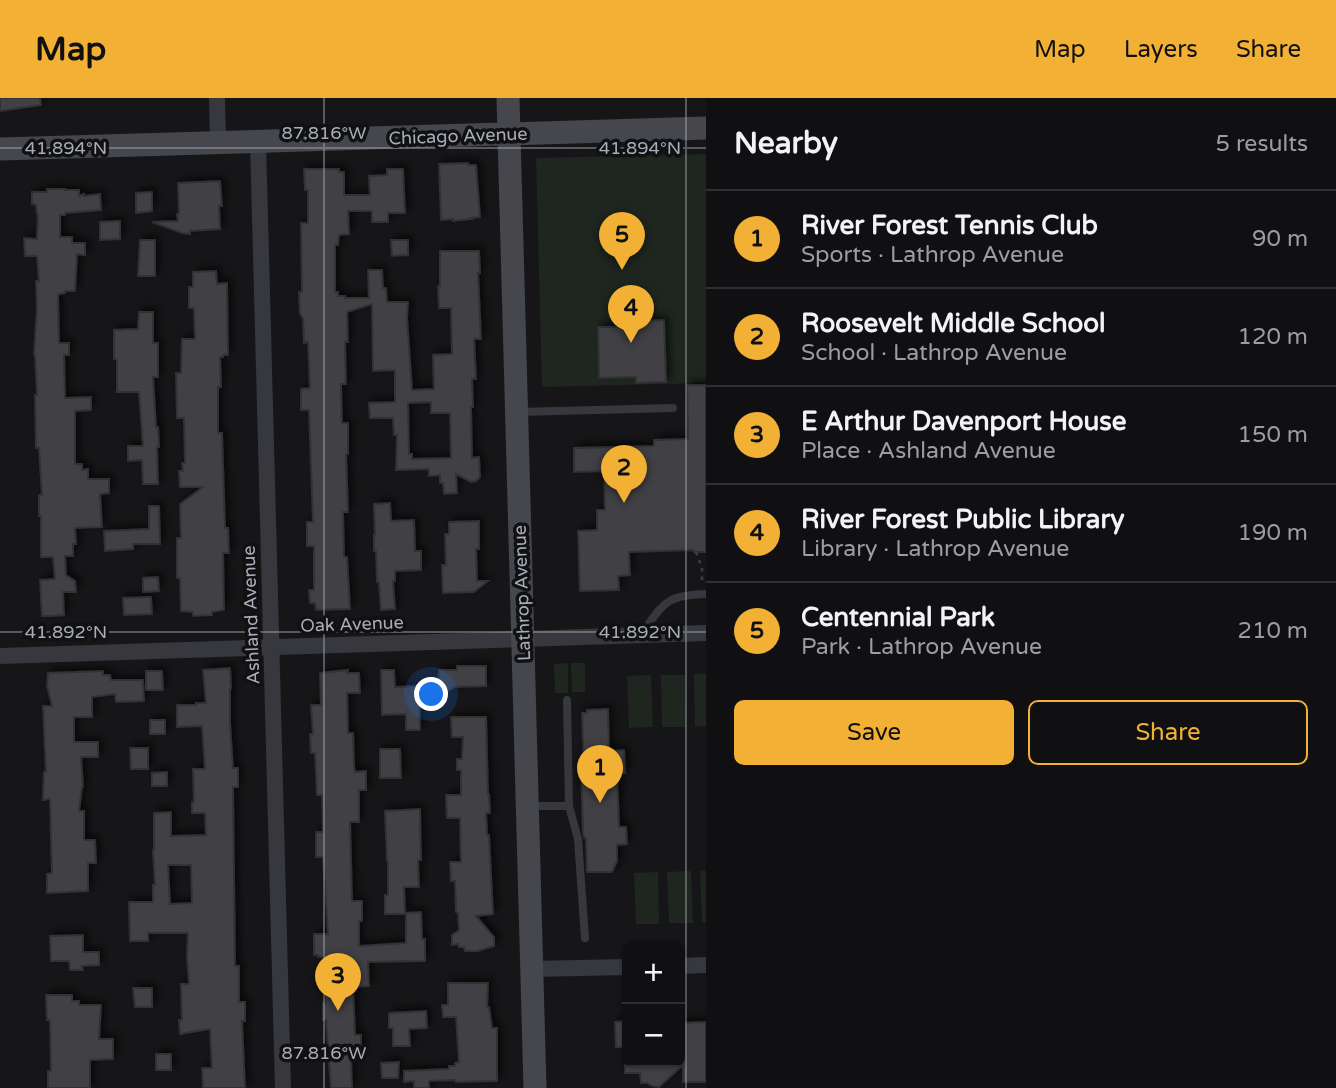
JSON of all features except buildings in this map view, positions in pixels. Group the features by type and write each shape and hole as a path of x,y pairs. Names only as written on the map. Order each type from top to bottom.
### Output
{"street":[{"path":"217,98 218,143"},
{"name":"Lathrop Avenue","path":"508,98 536,1088"},
{"name":"Chicago Avenue","path":"0,149 706,128"},
{"name":"Ashland Avenue","path":"257,142 283,1088"},
{"name":"Oak Avenue","path":"0,656 706,633"},
{"path":"685,966 706,965"},
{"path":"532,969 622,967"}],"lane":[{"path":"517,412 673,408"},
{"path":"641,635 670,599 704,594"},
{"path":"567,700 569,806 578,838 585,938"},
{"path":"528,806 569,806"}],"path":[{"path":"696,552 704,568 704,594"}],"shaded area":[{"path":"706,154 706,383 542,387 536,158"},
{"path":"568,663 568,693 555,693 554,664"},
{"path":"571,663 585,663 585,692 572,692"},
{"path":"694,674 706,674 706,726 695,726"},
{"path":"651,675 653,727 629,728 627,676"},
{"path":"661,675 685,675 686,727 662,727"},
{"path":"691,871 693,923 669,923 667,872"},
{"path":"700,871 706,871 706,922 702,922"},
{"path":"658,872 659,924 636,924 634,873"}],"place":[{"name":"Centennial Park","path":"622,270"},
{"name":"River Forest Public Library","path":"631,343"},
{"name":"Roosevelt Middle School","path":"624,503"},
{"name":"River Forest Tennis Club","path":"600,803"},
{"name":"E Arthur Davenport House","path":"338,1011"}]}
